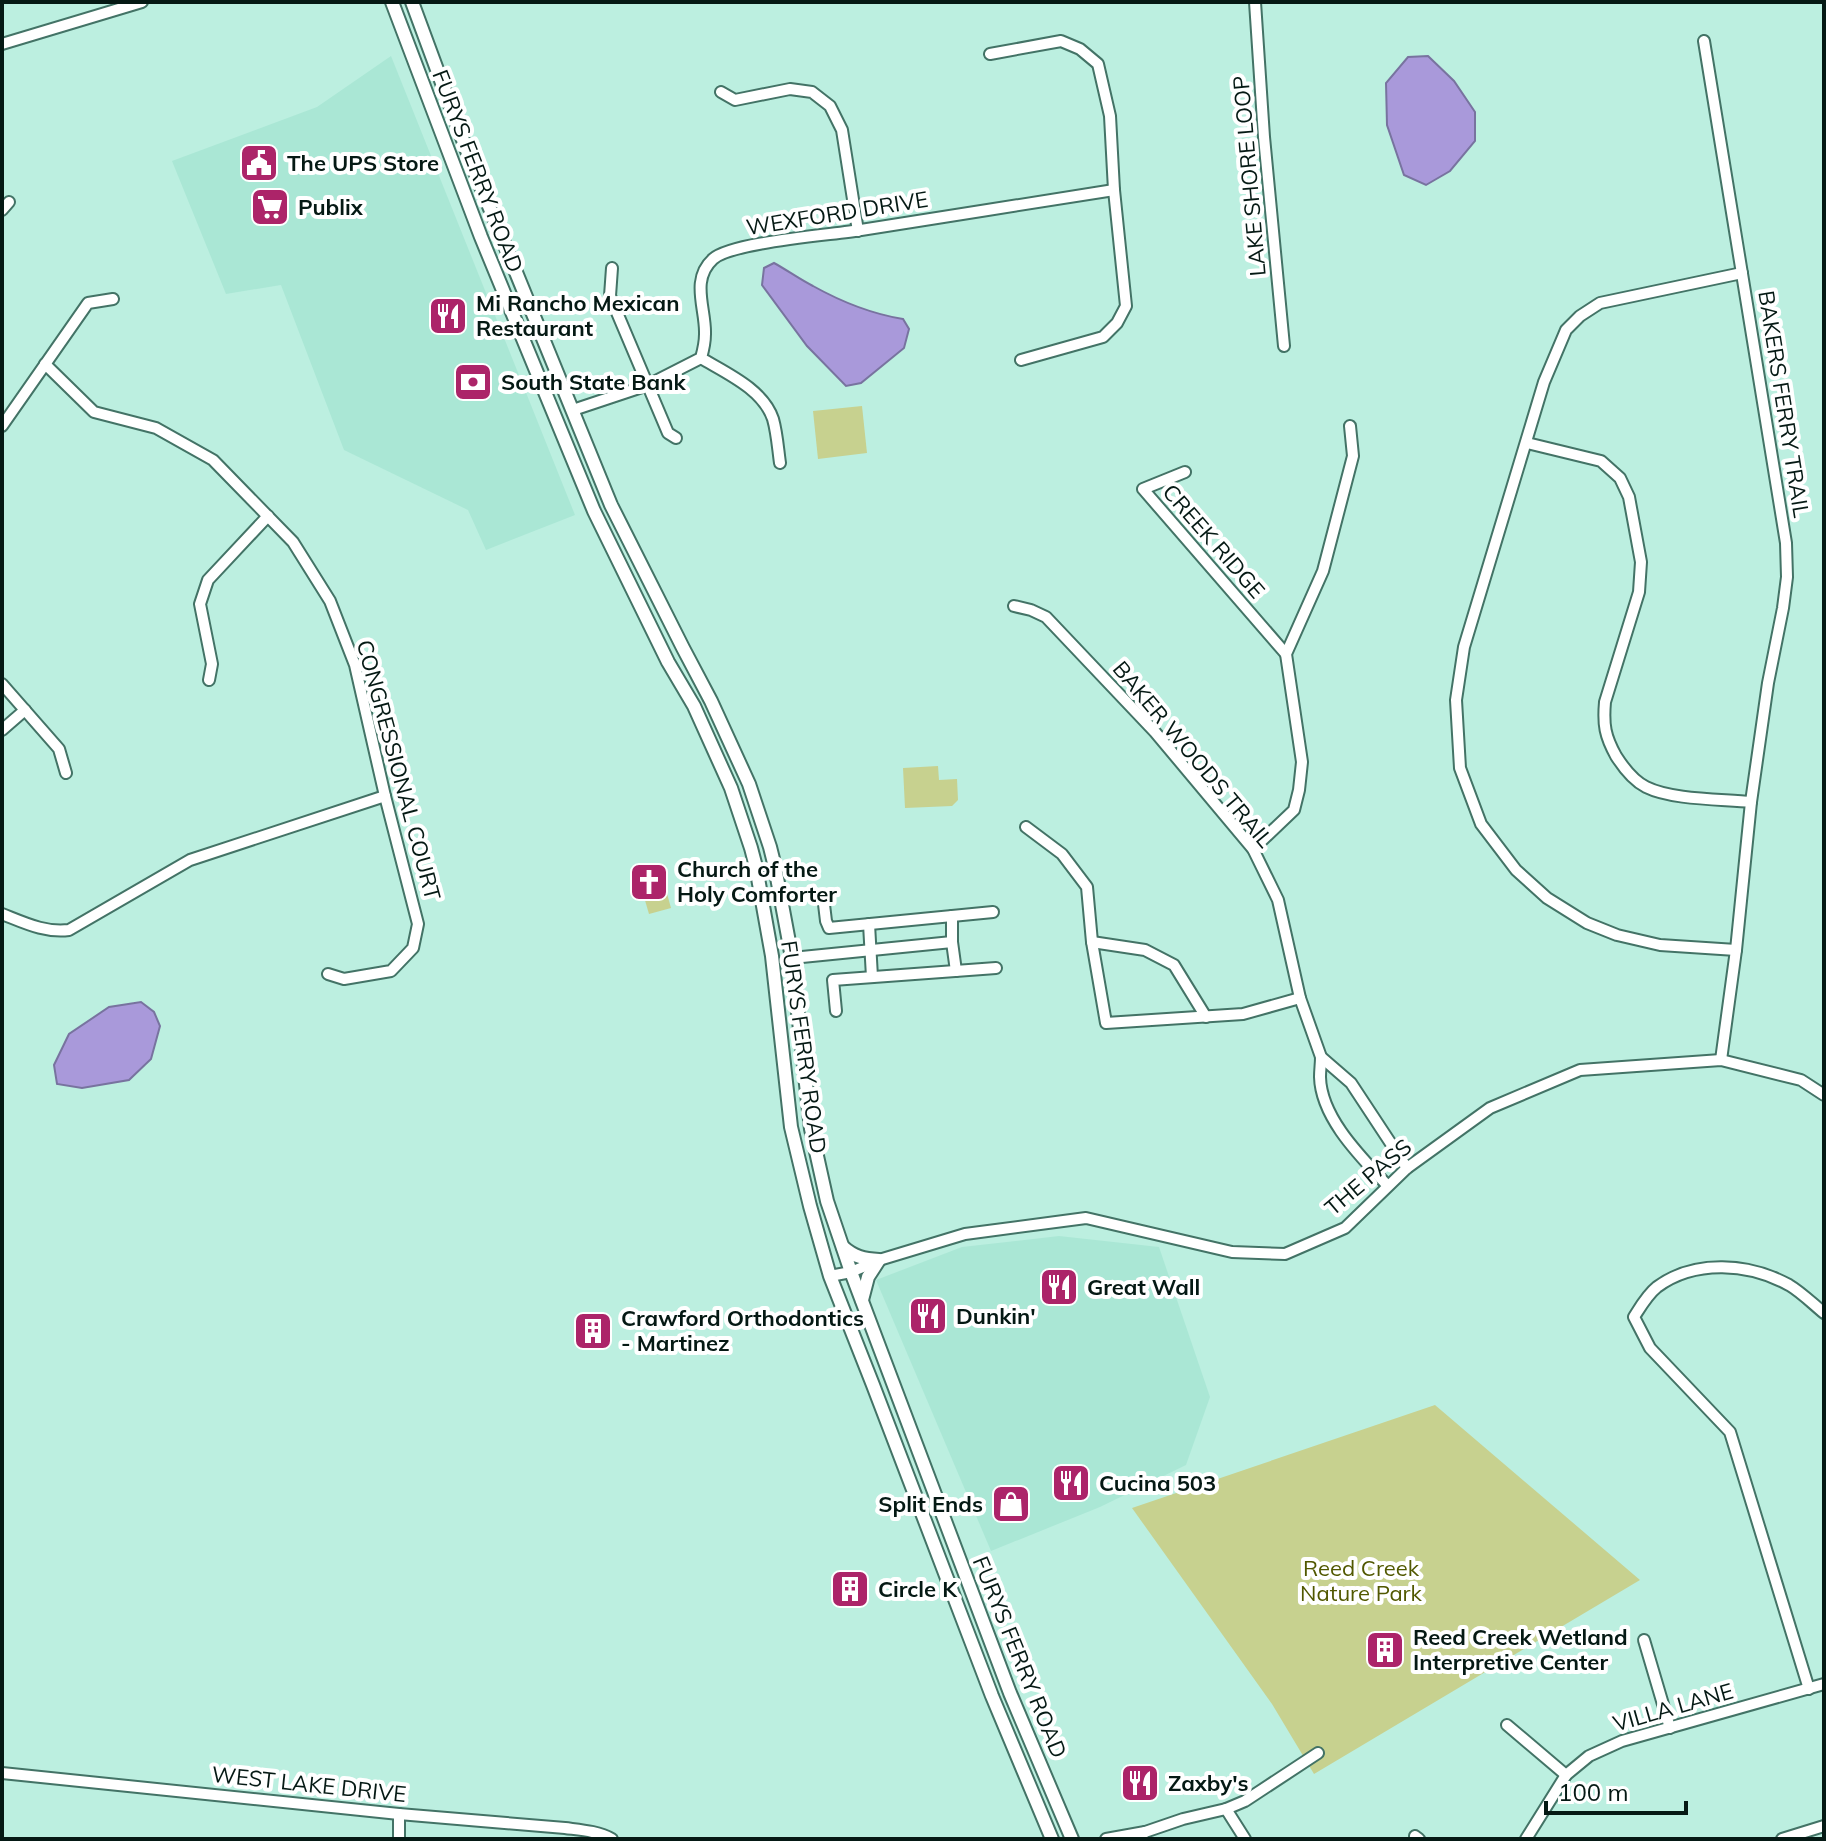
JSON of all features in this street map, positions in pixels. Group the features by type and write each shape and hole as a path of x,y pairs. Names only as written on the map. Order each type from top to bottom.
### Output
{"main road":[{"name":"FURYS FERRY ROAD","path":"392,2 476,224 594,511 668,662 694,706 736,803 752,851 772,956 791,1127 830,1276 992,1696 1052,1839"},
{"name":"FURYS FERRY ROAD","path":"412,2 473,167 611,505 711,701 749,784 770,847 792,958 811,1129 827,1201 1010,1693 1072,1839"},
{"path":"842,1246 861,1258 879,1260 868,1277 862,1300"},
{"path":"945,1572 962,1565"}],"street":[{"path":"2,44 142,2"},
{"name":"LAKE SHORE LOOP","path":"1255,2 1284,346"},
{"path":"990,54 1061,41 1080,49 1098,64 1110,116 1126,306 1117,323 1103,337 1021,360"},
{"name":"BAKERS FERRY TRAIL","path":"1704,41 1786,543 1787,577 1751,802 1721,1060"},
{"path":"721,92 735,100 790,89 801,90 812,92 830,106 842,130 858,231"},
{"name":"WEXFORD DRIVE","path":"701,358 705,336 701,279 712,260 724,253 747,246 1114,190"},
{"path":"612,268 610,296 668,433 676,438"},
{"path":"1736,950 1660,945 1617,935 1587,923 1547,898 1516,870 1481,824 1460,768 1456,700 1464,647 1544,382 1566,330 1600,303 1742,273"},
{"path":"2,426 88,303 113,299"},
{"path":"573,410 648,385 701,358 741,382 760,398 772,417 780,463"},
{"name":"CONGRESSIONAL COURT","path":"45,364 94,412 156,428 213,460 293,542 330,601 355,665 418,924 413,948 391,971 344,979 328,974"},
{"path":"1253,849 1294,810 1299,790 1302,762 1286,654 1323,571 1353,456 1350,426"},
{"path":"1527,443 1601,461 1620,478 1629,497 1641,562 1639,592 1605,702 1603,721 1607,740 1624,768 1645,786 1676,795 1751,802"},
{"name":"CREEK RIDGE","path":"1185,472 1143,489 1286,654"},
{"path":"209,680 212,664 200,604 208,580 268,516"},
{"name":"BAKER WOODS TRAIL","path":"1014,606 1046,617 1155,732 1253,849 1278,900 1300,998 1321,1057 1321,1088 1330,1113 1353,1148 1387,1185"},
{"path":"2,684 59,749 66,773"},
{"path":"2,730 25,710"},
{"path":"2,914 37,928 55,932 69,930 190,860 385,796"},
{"path":"1026,827 1062,854 1087,887 1092,942 1106,1023 1243,1014 1300,998"},
{"path":"823,896 829,928 993,912"},
{"path":"952,916 956,971"},
{"path":"869,924 872,977"},
{"path":"792,958 952,942"},
{"path":"1092,942 1145,950 1174,965 1206,1017"},
{"path":"836,1011 833,980 996,968"},
{"name":"BAKER WOODS TRAIL","path":"1321,1057 1351,1083 1407,1168"},
{"name":"THE PASS","path":"830,1276 851,1272 879,1260 965,1234 1086,1218 1232,1252 1285,1254 1345,1228 1407,1168 1490,1108 1580,1070 1721,1060 1801,1080 1824,1095"},
{"path":"1809,1689 1730,1432 1650,1348 1634,1317 1657,1287 1685,1272 1722,1267 1755,1272 1790,1286 1824,1313"},
{"path":"1644,1640 1670,1728"},
{"name":"VILLA LANE","path":"1526,1839 1566,1775 1589,1756 1622,1741 1824,1684"},
{"path":"1507,1725 1566,1775"},
{"path":"1106,1839 1145,1832 1226,1809 1245,1801 1318,1753"},
{"name":"WEST LAKE DRIVE","path":"2,1773 565,1828 612,1839"},
{"path":"1226,1809 1245,1839"},
{"path":"399,1814 399,1839"},
{"path":"1782,1839 1824,1826"},
{"path":"1132,1839 1145,1832"}],"shaded area":[{"path":"391,56 575,515 486,550 468,510 344,450 281,285 226,294 172,161 317,107"},
{"path":"1428,56 1454,81 1475,112 1475,141 1450,171 1426,185 1404,175 1387,125 1386,83 1408,57"},
{"path":"774,263 845,302 903,319 909,329 904,348 861,383 846,386 807,346 762,285 764,268"},
{"path":"141,1002 154,1012 160,1026 151,1059 129,1080 82,1088 57,1084 54,1065 69,1034 109,1007"},
{"path":"1059,1236 1159,1247 1210,1397 1186,1465 1100,1507 991,1551 876,1280 962,1247"}],"green space":[{"path":"862,406 867,453 818,459 813,411"},
{"path":"938,766 939,780 957,779 958,800 952,806 905,808 903,768"},
{"path":"666,890 671,908 649,914 644,897"},
{"name":"Reed Creek Nature Park","path":"1435,1405 1640,1580 1314,1774 1272,1704 1132,1508"}],"place":[{"name":"The UPS Store","path":"259,163"},
{"name":"Publix","path":"270,207"},
{"name":"Mi Rancho Mexican Restaurant","path":"448,316"},
{"name":"South State Bank","path":"473,382"},
{"name":"Church of the Holy Comforter","path":"649,882"},
{"name":"Great Wall","path":"1059,1287"},
{"name":"Dunkin'","path":"928,1316"},
{"name":"Crawford Orthodontics - Martinez","path":"593,1331"},
{"name":"Cucina 503","path":"1071,1483"},
{"name":"Split Ends","path":"1011,1504"},
{"name":"Circle K","path":"850,1589"},
{"name":"Reed Creek Wetland Interpretive Center","path":"1385,1650"},
{"name":"Zaxby's","path":"1140,1783"}]}
